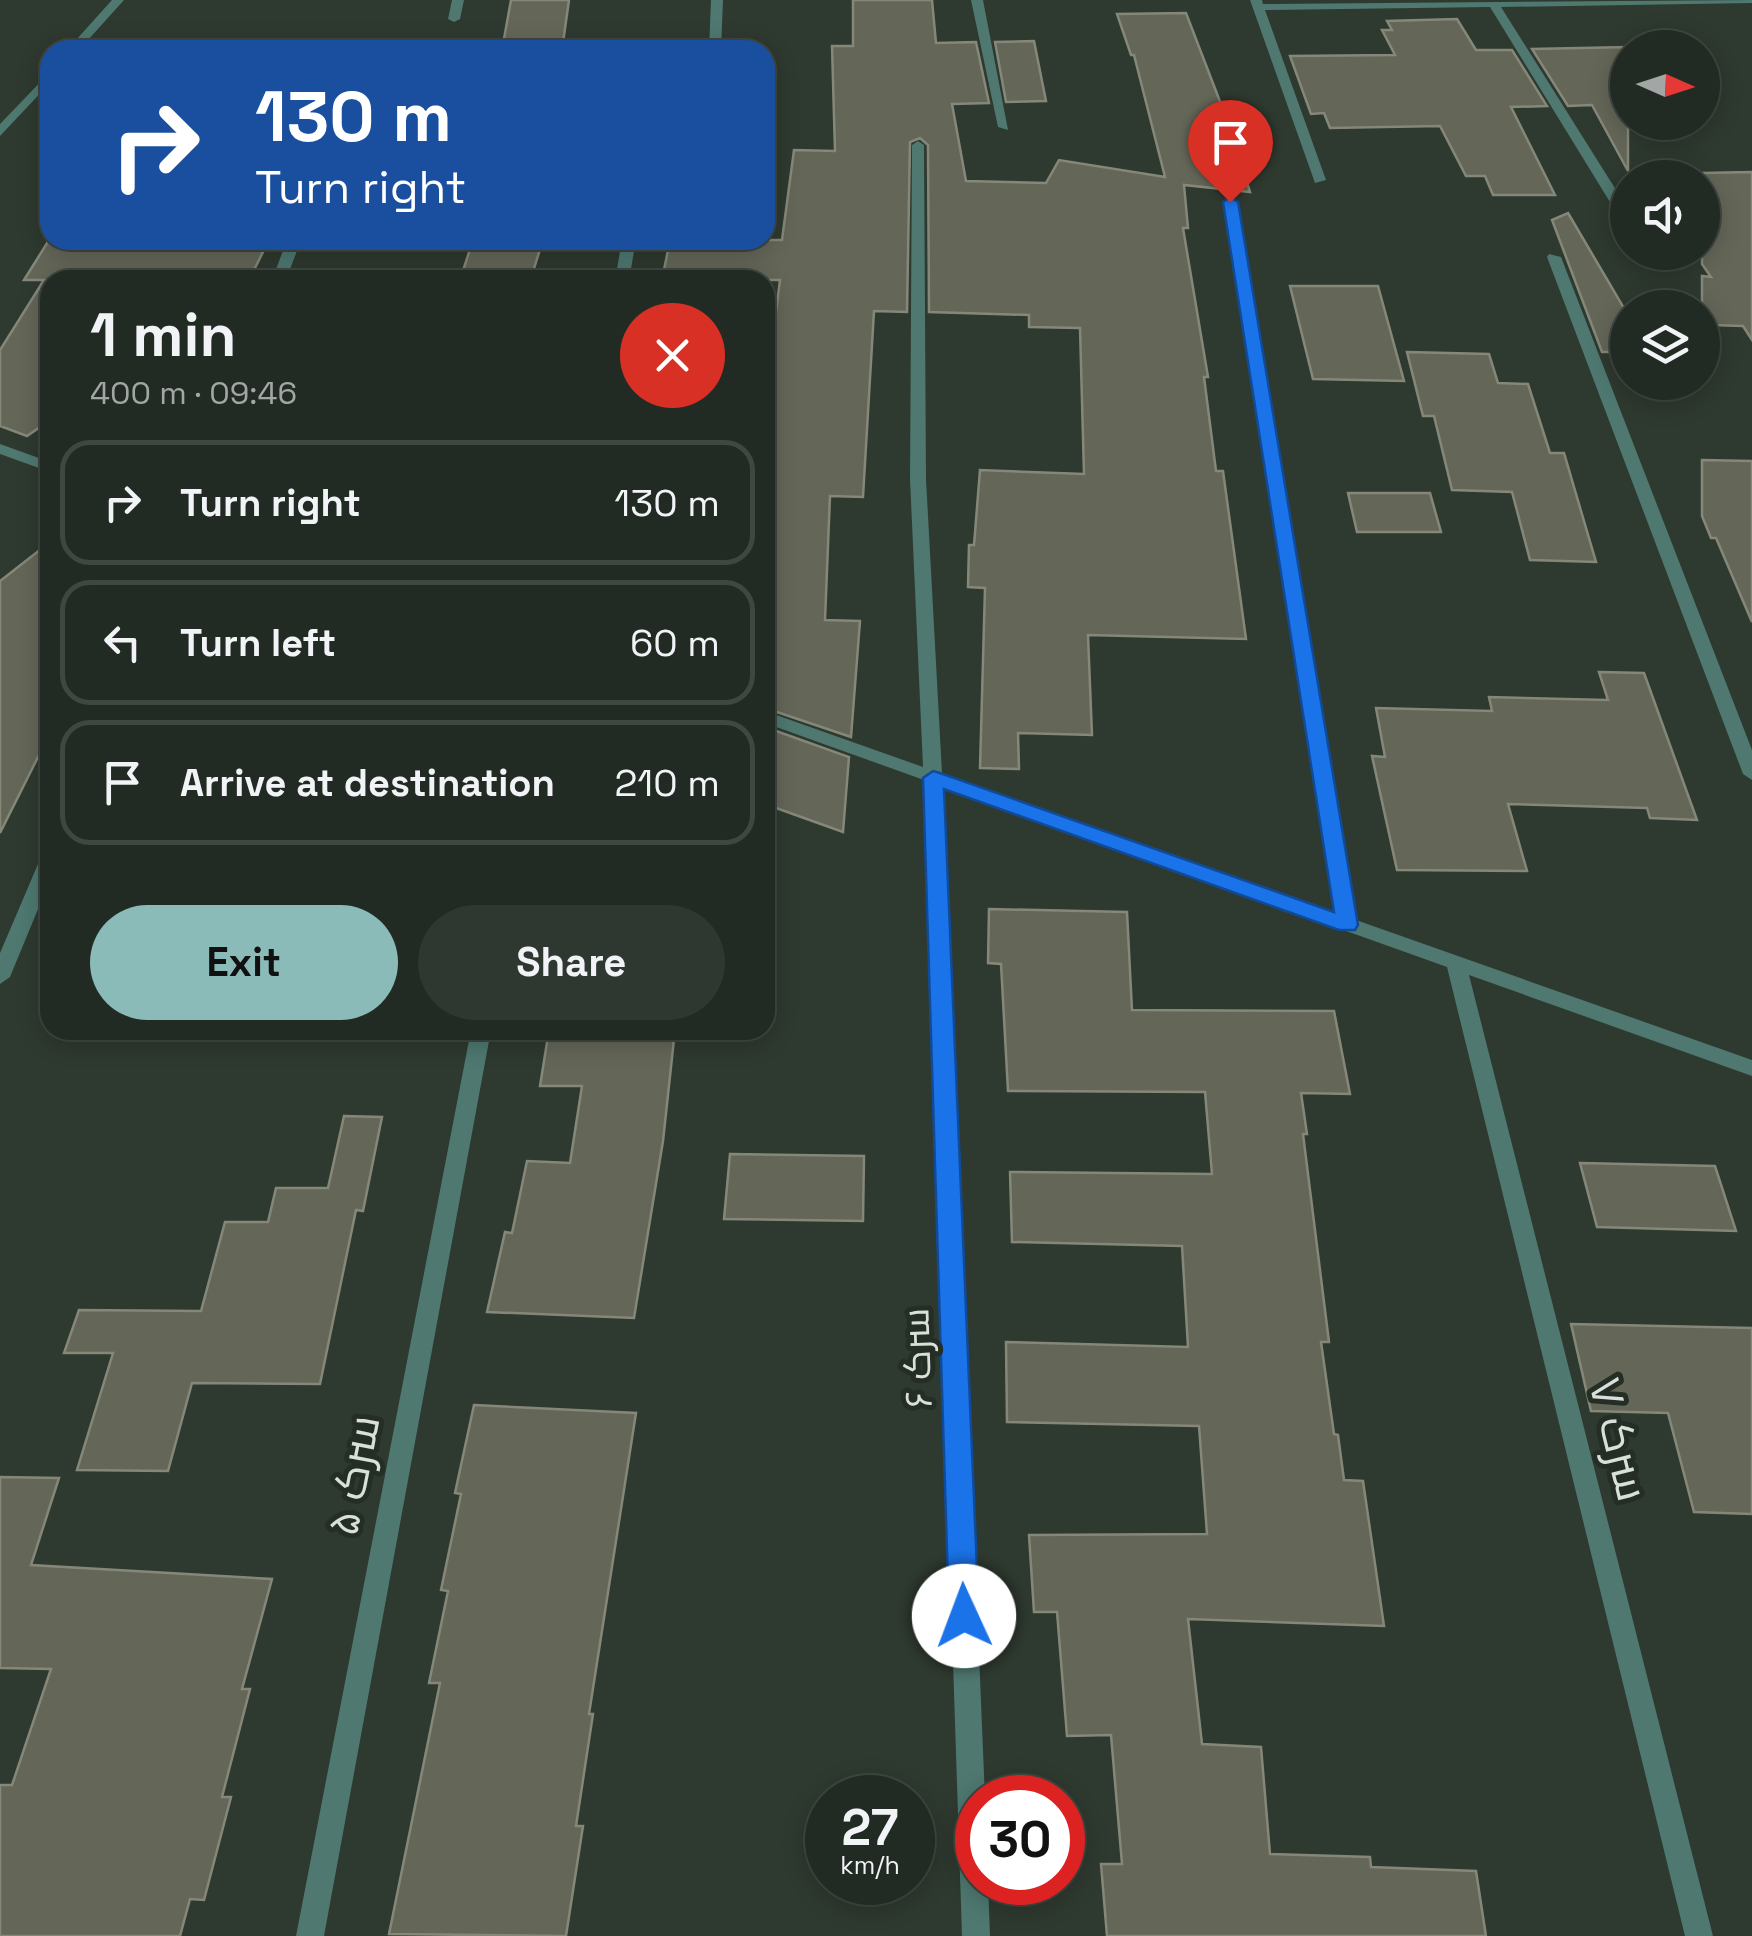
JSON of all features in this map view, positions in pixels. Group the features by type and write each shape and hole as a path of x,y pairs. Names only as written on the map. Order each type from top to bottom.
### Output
{"street":[{"path":"82,40 118,0"},
{"path":"454,19 458,0"},
{"path":"715,40 717,0"},
{"path":"977,0 1004,127"},
{"path":"1742,0 1752,12"},
{"path":"1320,180 1257,3 1751,0"},
{"path":"1493,3 1610,191"},
{"path":"0,132 40,87"},
{"name":"سرک ۶","path":"918,145 918,478 933,778 976,1936"},
{"path":"1230,202 1347,925"},
{"path":"1554,256 1752,774"},
{"path":"0,449 40,463"},
{"path":"775,721 1752,1068"},
{"path":"0,978 40,880"},
{"name":"سرک ۷","path":"1456,963 1699,1936"},
{"name":"سرک ۵","path":"310,1936 479,1040"}],"building":[{"path":"511,0 569,0 563,40 504,40"},
{"path":"853,0 932,0 936,43 976,42 989,103 952,104 966,181 1046,183 1059,160 1165,177 1134,55 1117,14 1186,13 1250,192 1184,185 1188,228 1183,228 1208,377 1204,377 1216,471 1223,471 1246,639 1088,635 1092,735 1018,733 1019,769 980,768 985,588 968,587 969,545 974,545 980,470 1084,474 1080,328 1029,327 1029,315 929,312 928,145 920,138 910,142 907,312 874,311 863,497 830,496 825,620 860,621 851,737 775,711 775,320 780,280 775,280 775,270 664,270 668,250 775,250 775,240 782,240 794,150 835,151 832,46 853,46"},
{"path":"1457,19 1476,50 1512,50 1547,106 1511,107 1555,195 1493,195 1485,176 1466,176 1440,126 1330,128 1324,113 1311,114 1290,56 1395,55 1382,30 1392,30 1387,21"},
{"path":"1034,41 1046,101 1006,102 995,42"},
{"path":"1610,47 1610,138 1592,105 1568,106 1532,49"},
{"path":"1611,140 1628,140 1628,160 1622,160"},
{"path":"1752,172 1752,340 1743,326 1720,325 1720,290 1702,290 1702,276 1711,277 1706,270 1720,270 1720,173"},
{"path":"1568,213 1613,290 1610,290 1610,352 1602,352 1552,220"},
{"path":"43,250 264,250 254,270 40,270 40,280 24,280"},
{"path":"470,250 540,250 534,270 463,270"},
{"path":"40,286 40,427 27,436 0,426 0,350"},
{"path":"1290,286 1378,286 1404,381 1313,379"},
{"path":"1407,352 1489,354 1498,383 1528,384 1550,453 1564,453 1596,562 1530,560 1512,492 1452,490 1434,416 1423,416"},
{"path":"1702,460 1752,461 1752,622 1716,538 1711,538 1702,516"},
{"path":"1348,493 1430,493 1441,532 1357,532"},
{"path":"40,550 40,753 0,833 0,581"},
{"path":"1599,672 1644,673 1697,820 1650,818 1647,808 1508,804 1527,871 1397,870 1372,756 1385,757 1376,708 1492,711 1489,697 1608,700"},
{"path":"775,731 849,757 843,832 775,808"},
{"path":"989,909 1127,912 1132,1010 1334,1011 1350,1094 1301,1093 1307,1134 1303,1134 1329,1342 1321,1342 1334,1434 1338,1435 1344,1480 1363,1481 1384,1626 1188,1619 1202,1744 1261,1747 1270,1854 1370,1857 1371,1867 1476,1871 1486,1936 1107,1936 1101,1864 1122,1864 1111,1735 1067,1736 1057,1612 1034,1612 1029,1535 1207,1534 1199,1426 1007,1422 1006,1342 1188,1347 1182,1246 1012,1242 1010,1172 1212,1174 1205,1092 1008,1091 1001,964 988,963"},
{"path":"547,1040 674,1040 663,1141 634,1318 487,1312 505,1232 512,1233 527,1161 570,1163 582,1086 540,1086"},
{"path":"344,1116 382,1117 363,1211 356,1210 320,1384 192,1383 168,1471 77,1470 113,1353 64,1353 79,1310 201,1311 225,1222 268,1222 276,1188 328,1188"},
{"path":"730,1154 864,1156 863,1221 724,1219"},
{"path":"1580,1163 1715,1166 1736,1231 1597,1227"},
{"path":"1571,1324 1752,1328 1752,1514 1694,1512 1668,1413 1591,1411"},
{"path":"474,1405 636,1413 589,1714 593,1714 576,1826 583,1826 566,1936 389,1934 440,1683 429,1683 448,1591 441,1590 461,1494 455,1493"},
{"path":"0,1477 59,1478 31,1565 272,1579 242,1689 250,1689 222,1797 231,1797 204,1900 190,1899 180,1936 0,1936 0,1785 12,1785 51,1669 0,1668"}],"route":[{"path":"964,1616 933,778 1347,925 1230,202"}]}
